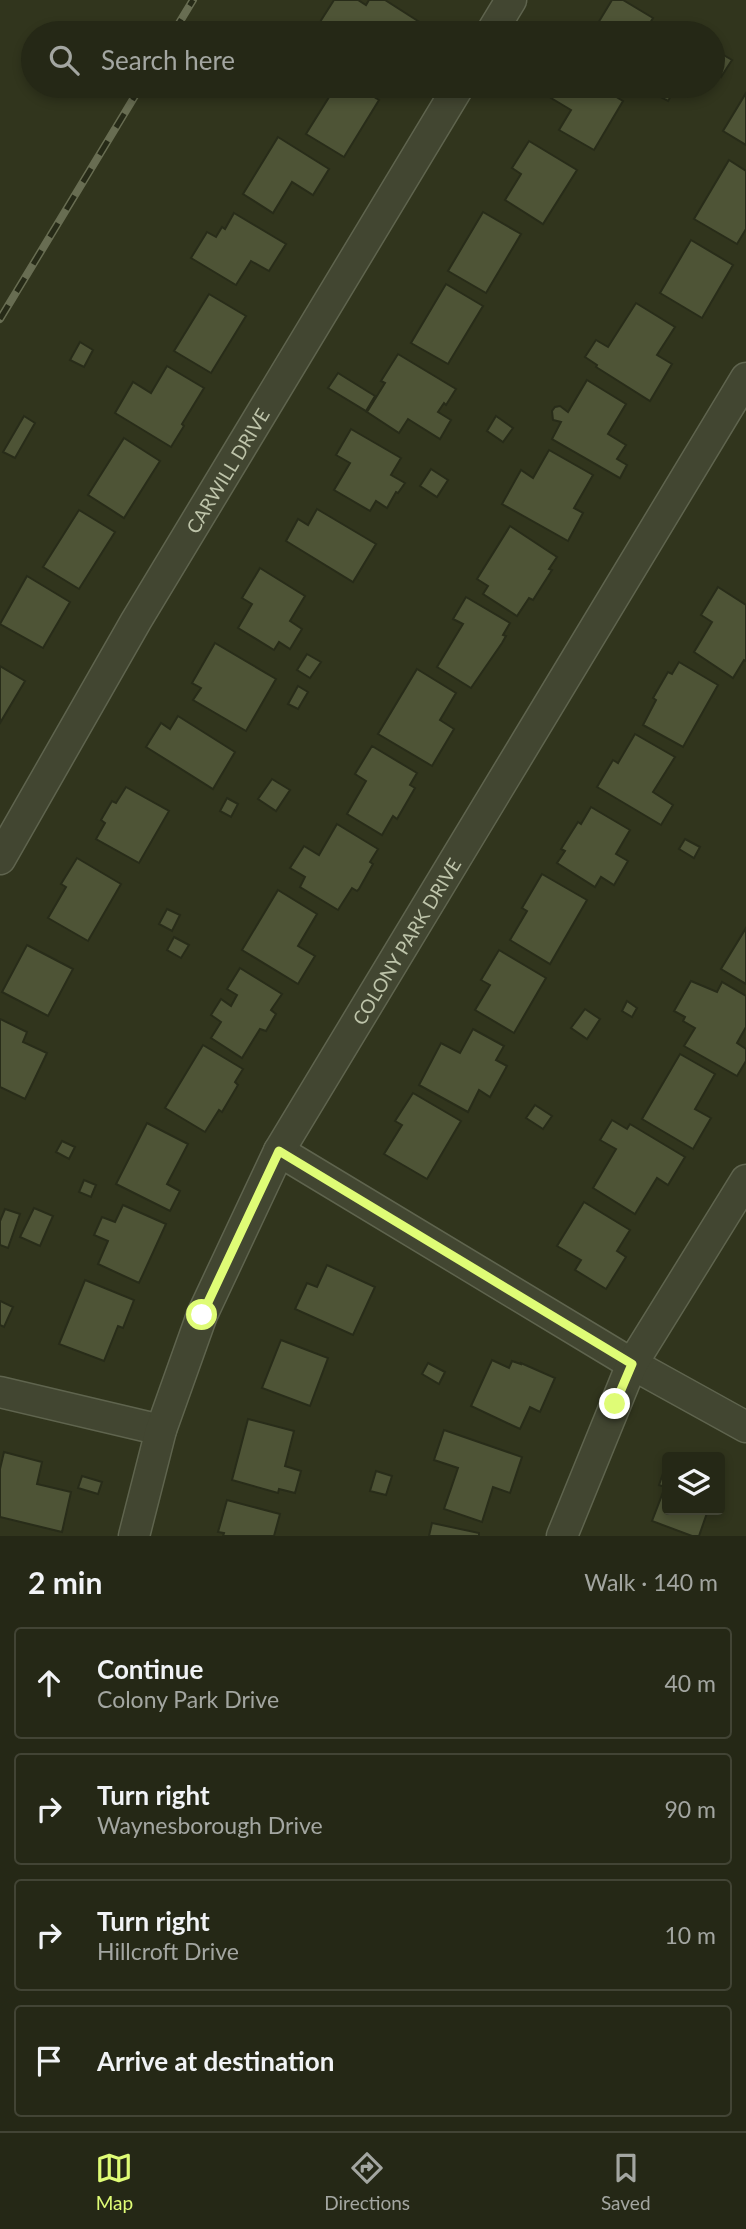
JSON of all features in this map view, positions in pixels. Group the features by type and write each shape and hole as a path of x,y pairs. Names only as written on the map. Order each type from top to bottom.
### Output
{"street":[{"path":"498,21 511,0"},
{"name":"CARWILL DRIVE","path":"0,859 136,621 452,98"},
{"name":"COLONY PARK DRIVE","path":"134,1536 161,1430 202,1315 279,1151 746,378"},
{"path":"279,1151 632,1364 746,1427"},
{"path":"562,1536 632,1364 746,1180"},
{"path":"0,1392 161,1430"}],"building":[{"path":"334,0 358,0 366,5 369,0 385,0 418,21 321,21"},
{"path":"612,0 623,0 653,18 651,21 599,21"},
{"path":"725,56 732,60 725,71"},
{"path":"746,93 746,145 723,131"},
{"path":"328,98 379,100 344,157 306,134"},
{"path":"551,98 618,98 623,101 594,150 559,130 571,110"},
{"path":"278,137 329,169 313,195 292,182 273,213 243,194"},
{"path":"529,141 577,170 543,224 505,200 521,174 512,168"},
{"path":"729,160 746,171 746,229 737,244 694,219"},
{"path":"483,212 521,234 486,293 448,271"},
{"path":"234,213 286,244 269,271 251,261 236,285 191,258 207,232 216,237 222,227 225,229"},
{"path":"691,240 733,265 702,318 660,293"},
{"path":"446,284 483,306 448,364 411,343"},
{"path":"209,294 246,316 211,373 174,351"},
{"path":"636,303 675,327 657,355 672,364 650,401 596,367 597,365 585,357 596,340 608,347"},
{"path":"80,342 93,350 84,367 70,360"},
{"path":"398,354 456,389 438,412 451,420 440,439 408,419 399,433 367,412 385,383 381,381"},
{"path":"167,366 204,388 171,447 115,413 133,382 151,393"},
{"path":"338,373 375,396 366,411 328,388"},
{"path":"587,380 626,404 608,434 626,445 617,459 627,465 620,478 552,439 561,422 553,420 552,411 560,406 568,412"},
{"path":"24,416 35,423 15,458 3,452"},
{"path":"496,416 513,428 503,442 487,431"},
{"path":"351,429 401,458 391,475 405,483 387,508 376,501 370,511 334,490 350,463 336,455"},
{"path":"124,438 160,461 124,518 88,495"},
{"path":"549,450 593,475 574,508 583,513 568,541 502,504 521,470 533,478"},
{"path":"431,469 448,480 437,497 420,486"},
{"path":"317,509 376,544 353,582 286,541 298,519 308,525"},
{"path":"79,510 115,532 79,589 43,567"},
{"path":"510,526 557,557 533,600 529,598 517,616 483,594 488,586 477,579"},
{"path":"260,568 305,596 290,621 302,629 290,649 279,642 274,650 238,628 252,604 242,598"},
{"path":"27,576 70,602 43,648 0,624"},
{"path":"718,587 746,605 746,661 744,660 733,678 694,652 712,622 701,615"},
{"path":"466,597 510,623 502,643 471,688 437,667 463,624 453,619"},
{"path":"215,643 276,679 246,731 193,700 201,688 192,683"},
{"path":"307,654 321,662 310,678 297,670"},
{"path":"679,662 718,685 683,747 643,725 656,700 653,698 668,672 672,674"},
{"path":"0,666 25,681 0,723"},
{"path":"417,669 456,693 440,720 454,729 432,766 378,734"},
{"path":"298,686 308,692 298,709 288,704"},
{"path":"178,716 235,752 213,789 146,747 161,723 170,729"},
{"path":"635,734 675,757 653,792 673,805 661,825 597,787 613,760 618,763"},
{"path":"372,746 417,773 410,785 415,788 397,819 393,816 382,835 347,814 366,781 355,774"},
{"path":"272,779 290,790 276,811 258,799"},
{"path":"126,787 169,811 139,863 96,839 105,823 101,820 112,801 116,803"},
{"path":"227,798 238,804 231,817 220,811"},
{"path":"591,807 630,830 616,854 628,861 614,885 601,877 595,887 557,863 565,851 561,849"},
{"path":"337,824 378,849 359,889 357,891 352,888 338,910 300,887 305,877 290,868 304,846 319,855"},
{"path":"685,839 700,847 694,858 679,849"},
{"path":"77,858 121,884 88,941 48,918 66,887 61,884"},
{"path":"542,874 587,900 550,964 510,940 527,911 522,908"},
{"path":"278,890 317,914 298,946 315,956 298,984 242,950"},
{"path":"167,909 180,915 172,931 159,924"},
{"path":"746,928 746,984 721,969"},
{"path":"174,937 189,945 181,958 167,950"},
{"path":"27,945 73,969 48,1016 2,992"},
{"path":"499,950 546,978 514,1033 475,1010 490,985 481,980"},
{"path":"240,968 282,994 271,1010 276,1014 266,1031 260,1029 242,1058 211,1038 221,1022 211,1015 221,999 231,1006 237,995 227,989"},
{"path":"691,981 717,992 722,982 746,996 746,1027 737,1043 746,1049 746,1061 737,1076 684,1046 695,1028 683,1021 685,1017 674,1011"},
{"path":"627,1001 637,1008 632,1017 622,1011"},
{"path":"585,1009 600,1019 587,1039 571,1028"},
{"path":"0,1019 27,1032 23,1042 47,1053 25,1099 0,1087"},
{"path":"473,1029 504,1046 496,1060 507,1066 490,1097 479,1090 468,1112 419,1085 441,1043 460,1053"},
{"path":"203,1045 243,1069 235,1082 238,1085 222,1112 219,1110 205,1132 165,1108"},
{"path":"680,1054 715,1074 695,1109 711,1118 693,1149 642,1119"},
{"path":"413,1093 461,1121 427,1179 384,1154 402,1125 395,1121"},
{"path":"535,1105 552,1116 543,1129 526,1118"},
{"path":"612,1120 627,1129 630,1124 685,1157 668,1185 657,1178 635,1214 593,1188 616,1149 600,1140"},
{"path":"147,1123 188,1144 167,1184 180,1191 170,1211 116,1184"},
{"path":"62,1141 75,1147 69,1159 56,1152"},
{"path":"84,1180 96,1185 91,1197 79,1192"},
{"path":"584,1202 630,1230 617,1251 626,1257 606,1289 575,1270 581,1260 557,1246"},
{"path":"123,1205 166,1224 139,1283 98,1264 108,1241 94,1235 102,1217 115,1222"},
{"path":"34,1208 53,1216 40,1246 20,1237"},
{"path":"5,1209 20,1214 8,1248 0,1245 0,1221"},
{"path":"327,1265 375,1287 353,1335 295,1309 307,1283 317,1287"},
{"path":"85,1280 134,1300 123,1328 118,1326 104,1361 59,1344"},
{"path":"0,1301 13,1307 4,1327 0,1325"},
{"path":"281,1340 328,1358 310,1406 262,1388"},
{"path":"492,1360 509,1368 512,1361 521,1363 555,1378 540,1412 530,1407 520,1429 471,1406"},
{"path":"428,1363 445,1372 439,1384 422,1374"},
{"path":"248,1419 294,1431 285,1466 301,1471 295,1493 279,1489 278,1493 232,1480"},
{"path":"444,1430 522,1457 510,1493 493,1487 482,1522 444,1509 458,1468 434,1460"},
{"path":"4,1452 42,1462 37,1484 71,1492 62,1532 0,1517 0,1469"},
{"path":"376,1471 392,1476 386,1495 370,1491"},
{"path":"82,1476 102,1482 98,1494 78,1488"},
{"path":"662,1495 662,1515 706,1515 699,1536 692,1536 652,1521"},
{"path":"227,1500 280,1514 274,1536 223,1536 224,1533 218,1532"},
{"path":"432,1523 479,1533 479,1536 429,1536"}],"railway":[{"path":"180,21 193,0"},
{"path":"0,319 134,98"}],"route":[{"path":"202,1315 279,1151 632,1364 615,1404"}]}
